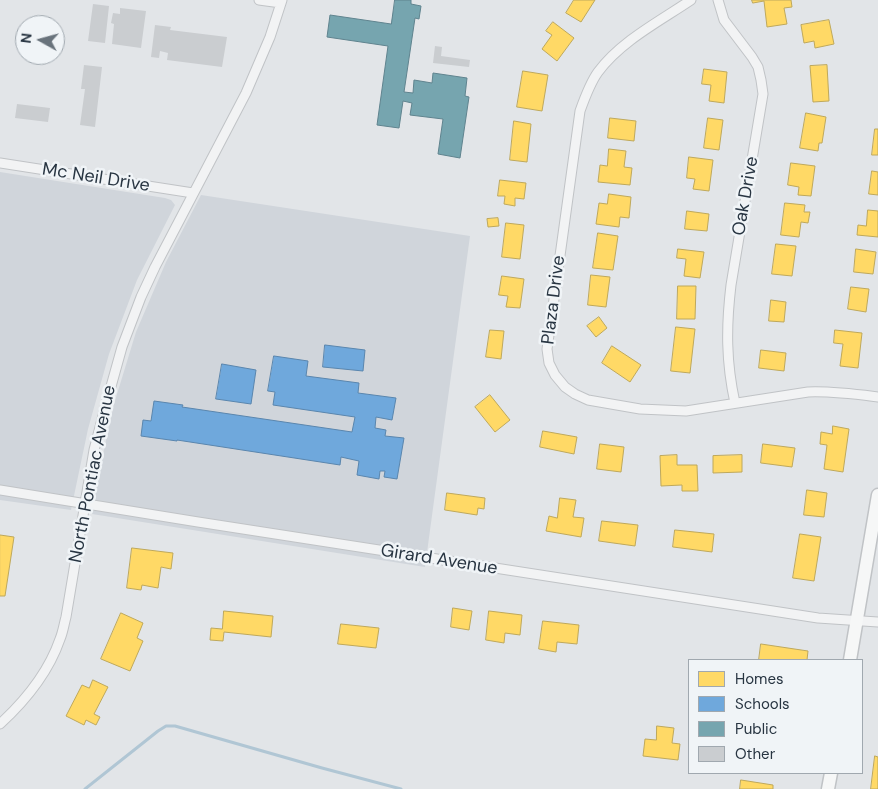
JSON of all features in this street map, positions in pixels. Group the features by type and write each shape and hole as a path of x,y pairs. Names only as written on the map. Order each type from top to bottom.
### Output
{"street":[{"path":"258,0 281,2"},
{"name":"Plaza Drive","path":"691,0 624,45 610,58 588,90 580,110 547,349 549,363 565,387 575,394 588,400 640,409 686,410 824,391 878,397"},
{"name":"Oak Drive","path":"718,0 724,20 758,67 763,94 728,312 730,381 736,403"},
{"name":"North Pontiac Avenue","path":"0,724 14,710 41,676 49,664 61,637 86,504 94,450 122,347 152,274 246,92 270,37 281,2"},
{"name":"Mc Neil Drive","path":"0,163 193,193"},
{"name":"Girard Avenue","path":"0,490 818,618 878,622"},
{"path":"850,659 878,495"},
{"path":"828,789 831,774"}],"shaded area":[{"path":"0,172 165,198 171,200 175,205 137,280 109,354 88,429 71,510 0,500"},
{"path":"201,195 470,236 425,567 92,514 114,404 136,332 166,262"}],"building: Homes":[{"path":"574,0 595,0 581,22 566,13"},
{"path":"752,0 791,0 792,7 784,8 787,24 767,27 764,1 753,3"},
{"path":"829,20 834,44 815,48 814,41 804,43 801,25"},
{"path":"553,22 574,38 557,61 542,49 552,35 546,31"},
{"path":"827,65 829,101 813,102 810,66"},
{"path":"704,69 727,72 724,103 709,101 711,85 702,84"},
{"path":"523,71 548,75 542,111 517,107"},
{"path":"806,113 826,117 822,143 819,143 818,151 800,148"},
{"path":"610,118 636,121 634,141 608,138"},
{"path":"708,118 723,120 719,150 704,148"},
{"path":"514,121 531,124 527,162 510,160"},
{"path":"875,129 878,129 878,155 872,155"},
{"path":"609,149 626,151 624,167 632,168 630,185 598,182 600,165 607,166"},
{"path":"689,157 713,160 709,191 693,189 695,179 687,178"},
{"path":"791,163 815,166 811,196 798,195 799,187 788,185"},
{"path":"872,171 878,172 878,195 869,194"},
{"path":"500,180 526,183 524,199 515,198 515,206 504,204 505,196 498,196"},
{"path":"609,194 631,197 629,218 620,217 619,227 596,224 599,203 607,204"},
{"path":"785,203 805,205 804,212 810,212 808,223 801,222 799,237 781,235"},
{"path":"868,210 878,211 878,237 857,235 858,225 866,226"},
{"path":"687,211 709,214 707,231 685,229"},
{"path":"498,218 499,226 488,227 487,219"},
{"path":"506,223 524,225 520,259 502,257"},
{"path":"598,233 618,236 613,270 593,268"},
{"path":"776,244 796,246 792,276 772,274"},
{"path":"678,249 704,252 700,278 684,276 686,259 677,258"},
{"path":"856,249 876,252 873,274 854,272"},
{"path":"591,275 610,277 606,307 588,305"},
{"path":"502,276 524,279 520,308 506,307 508,296 499,295"},
{"path":"678,286 696,286 695,319 677,319"},
{"path":"851,287 869,289 866,312 848,309"},
{"path":"771,300 786,302 784,322 769,321"},
{"path":"599,317 607,328 596,337 587,326"},
{"path":"676,327 695,329 690,373 671,371"},
{"path":"490,330 504,331 501,359 486,357"},
{"path":"835,330 862,333 858,368 840,366 843,344 834,343"},
{"path":"612,346 641,365 630,382 602,363"},
{"path":"761,350 786,353 784,371 759,368"},
{"path":"490,395 510,420 495,432 475,407"},
{"path":"833,426 849,429 843,472 824,469 827,445 820,444 821,432 832,434"},
{"path":"543,431 577,437 574,454 540,447"},
{"path":"600,444 624,447 621,472 597,469"},
{"path":"763,444 795,448 792,467 761,463"},
{"path":"677,455 677,465 697,465 698,491 682,491 682,485 661,486 660,456"},
{"path":"742,455 742,472 713,473 713,456"},
{"path":"807,490 827,493 824,517 804,515"},
{"path":"447,493 485,498 484,509 478,508 477,515 445,510"},
{"path":"560,498 576,500 573,517 584,518 581,537 546,531 549,516 557,518"},
{"path":"602,521 638,525 635,546 599,541"},
{"path":"675,530 714,534 712,552 673,547"},
{"path":"800,534 821,537 814,581 793,578"},
{"path":"0,535 14,537 5,596 0,596"},
{"path":"132,548 173,553 171,569 161,567 158,588 142,585 141,590 127,588"},
{"path":"453,608 472,611 469,630 451,627"},
{"path":"224,611 273,616 271,637 224,632 223,641 210,640 211,628 222,629"},
{"path":"489,611 522,615 520,635 505,633 504,643 486,640"},
{"path":"121,613 143,623 137,638 143,641 130,671 101,659"},
{"path":"543,621 579,625 577,644 557,642 556,652 539,649"},
{"path":"341,624 379,628 376,648 338,644"},
{"path":"761,644 808,651 807,659 759,659"},
{"path":"93,680 108,687 94,714 100,717 96,725 86,720 84,725 66,716 82,685 89,688"},
{"path":"657,726 674,728 672,743 680,744 678,760 643,756 645,739 656,740"},
{"path":"875,756 878,757 878,789 871,789"},
{"path":"741,780 773,785 773,789 740,789"}],"building: Schools":[{"path":"325,345 365,350 363,371 323,367"},
{"path":"274,356 308,361 306,376 359,383 358,393 396,398 392,420 376,417 375,428 386,430 385,436 404,438 397,479 384,477 385,471 380,471 379,479 357,475 359,461 341,457 340,465 141,436 143,420 151,421 154,401 183,405 182,407 352,432 355,417 273,405 275,392 268,391"},
{"path":"222,364 256,370 251,404 216,399"}],"building: Public":[{"path":"395,0 411,0 411,4 421,6 419,19 415,18 404,92 413,93 414,80 432,83 433,73 467,78 465,96 469,97 460,158 438,154 443,119 410,115 412,103 403,101 399,128 377,125 388,46 327,37 330,15 391,24"}],"building: Other":[{"path":"93,4 109,6 105,43 88,41"},
{"path":"120,8 146,11 141,48 112,44 114,24 111,23 113,13 120,14"},
{"path":"155,25 171,27 170,30 227,37 222,67 167,60 168,53 160,51 159,58 151,57"},
{"path":"435,46 442,47 441,56 470,60 469,67 433,63"},
{"path":"84,65 102,67 95,127 80,125 85,89 81,89"},
{"path":"17,104 50,108 48,122 15,118"}],"waterway":[{"path":"85,789 166,726 175,726 401,789"}]}
